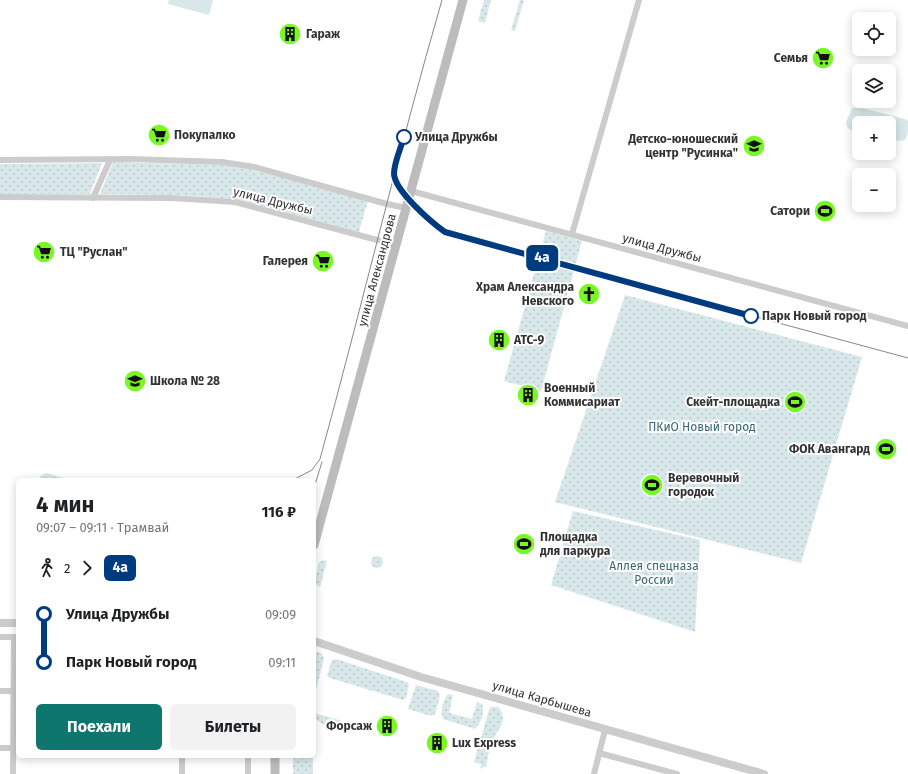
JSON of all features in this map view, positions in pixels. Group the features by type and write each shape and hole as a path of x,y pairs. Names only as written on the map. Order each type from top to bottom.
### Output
{"main road":[{"name":"улица Александрова","path":"316,539 463,0"},
{"path":"275,758 275,774"}],"street":[{"path":"572,234 639,0"},
{"path":"0,160 222,162 254,167 406,208"},
{"path":"93,198 110,160"},
{"name":"улица Дружбы","path":"411,191 908,326"},
{"name":"улица Дружбы","path":"0,198 172,198 235,202 396,245"},
{"path":"0,623 16,623"},
{"path":"0,637 16,637 16,748 14,774"},
{"name":"улица Карбышева","path":"316,643 421,677 764,774"},
{"path":"0,691 16,691"},
{"path":"594,774 605,730"},
{"path":"0,748 16,748"},
{"path":"599,753 677,774"},
{"path":"182,758 182,774"},
{"path":"248,758 248,774"}],"green space":[{"path":"169,0 213,0 209,15 168,4"},
{"path":"484,0 491,0 485,23 478,21"},
{"path":"520,0 524,0 515,31 511,30"},
{"path":"852,108 862,108 893,116 852,116 852,131 847,127 846,122"},
{"path":"896,117 908,121 908,132 906,139 900,141 896,140"},
{"path":"113,162 222,165 253,170 368,200 359,232 235,199 178,195 100,194"},
{"path":"102,163 90,194 0,194 0,164"},
{"path":"546,231 582,241 541,391 504,381"},
{"name":"ПКиО Новый город","path":"625,295 862,357 801,563 555,502"},
{"path":"46,473 63,478 40,478 40,476"},
{"name":"Аллея спецназа России","path":"573,511 700,540 695,632 551,585"},
{"path":"377,556 381,558 383,562 381,566 377,568 373,566 371,562 373,558"},
{"path":"324,560 327,561 320,587 316,585 319,562"},
{"path":"316,652 321,653 324,658 316,690"},
{"path":"336,659 407,682 409,684 406,698 403,700 330,678 327,676 332,660"},
{"path":"416,685 438,691 440,696 435,714 431,716 408,709"},
{"path":"448,694 453,695 449,713 472,719 477,702 482,704 482,717 475,729 443,719 442,706"},
{"path":"491,707 498,707 503,716 503,720 491,744 486,766 480,769 481,764 474,762"},
{"path":"316,714 364,727 363,731 326,720 324,725 316,719"},
{"path":"293,758 313,758 313,774 293,774"}],"tram line":[{"path":"297,478 312,470 320,459 410,114 442,0"},
{"name":"4а","path":"404,137 394,172 397,186 431,221 445,232 751,316"},
{"path":"394,172 397,185 407,198 439,227 453,235 908,358"},
{"path":"316,482 322,462"}],"place":[{"name":"Гараж","path":"290,34"},
{"name":"Семья","path":"823,58"},
{"name":"Покупалко","path":"159,135"},
{"name":"Улица Дружбы","path":"404,137"},
{"name":"Детско-юношеский центр \"Русинка\"","path":"754,146"},
{"name":"Сатори","path":"825,211"},
{"name":"ТЦ \"Руслан\"","path":"44,252"},
{"name":"Галерея","path":"323,261"},
{"name":"Храм Александра Невского","path":"589,294"},
{"name":"Парк Новый город","path":"751,316"},
{"name":"АТС-9","path":"499,340"},
{"name":"Школа № 28","path":"135,381"},
{"name":"Военный Коммисариат","path":"528,395"},
{"name":"Скейт-площадка","path":"795,402"},
{"name":"ФОК Авангард","path":"886,449"},
{"name":"Веревочный городок","path":"652,485"},
{"name":"Площадка для паркура","path":"524,544"},
{"name":"Форсаж","path":"387,726"},
{"name":"Lux Express","path":"437,743"}]}
